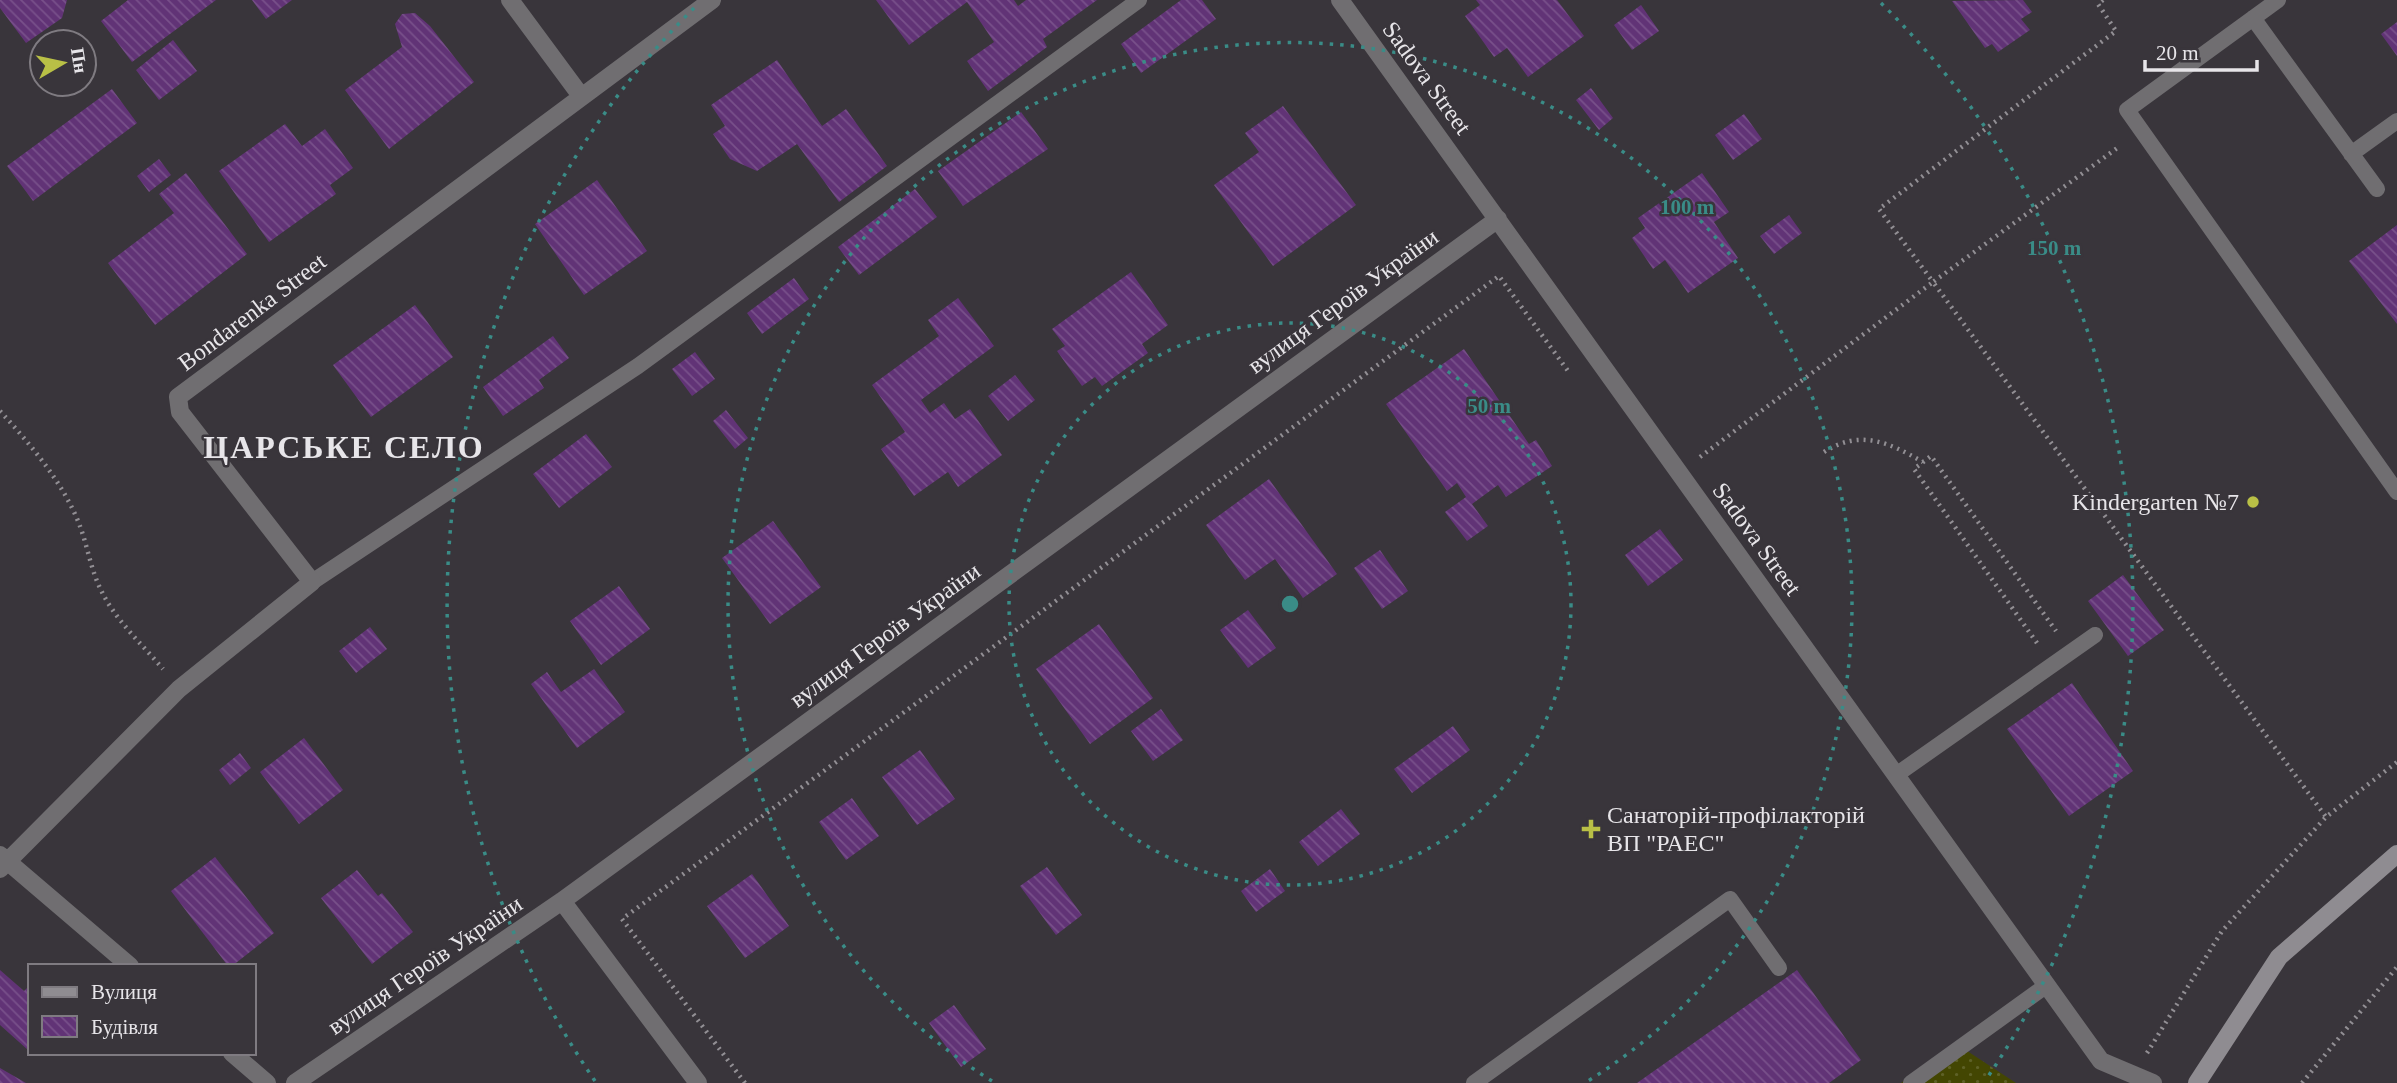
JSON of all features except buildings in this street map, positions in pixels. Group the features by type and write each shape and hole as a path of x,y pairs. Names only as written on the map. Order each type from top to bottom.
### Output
{"street":[{"path":"510,0 581,96"},
{"name":"Bondarenka Street","path":"313,582 180,412 178,397 712,0"},
{"name":"Sadova Street","path":"1340,0 2101,1061 2153,1083"},
{"name":"вулиця Героїв України","path":"295,1083 562,901 1498,219"},
{"path":"128,964 2,862 179,689 313,582"},
{"path":"2197,1083 2279,957 2397,854"},
{"path":"562,901 698,1083"},
{"path":"234,1055 267,1083"}],"lane":[{"path":"313,582 638,366 1139,0"},
{"path":"2278,0 2127,110 2397,492"},
{"path":"2253,18 2377,189"},
{"path":"2351,154 2397,121"},
{"path":"1896,775 2095,635"},
{"path":"1474,1083 1730,899 1779,968"},
{"path":"1911,1083 2047,985"}],"path":[{"path":"2103,0 2098,4 2116,31 1879,209 2326,817"},
{"path":"1679,472 2141,130"},
{"path":"745,1083 622,919 1499,276"},
{"path":"0,411 27,441 67,496 79,523 99,587 112,609 179,689"},
{"path":"1824,452 1836,444 1873,438 1893,444 1923,462"},
{"path":"2052,665 1914,469 1931,456 2070,652"},
{"path":"2134,1075 2222,930 2326,817 2397,762"},
{"path":"2302,1083 2397,967"}],"shaded area":[{"path":"1955,1043 2016,1083 1901,1083"}],"place":[{"name":"Kindergarten №7","path":"2253,502"},
{"name":"Санаторій-профілакторій ВП \"РАЕС\"","path":"1591,829"}],"district":[{"name":"ЦАРСЬКЕ СЕЛО","path":"344,447"}]}
